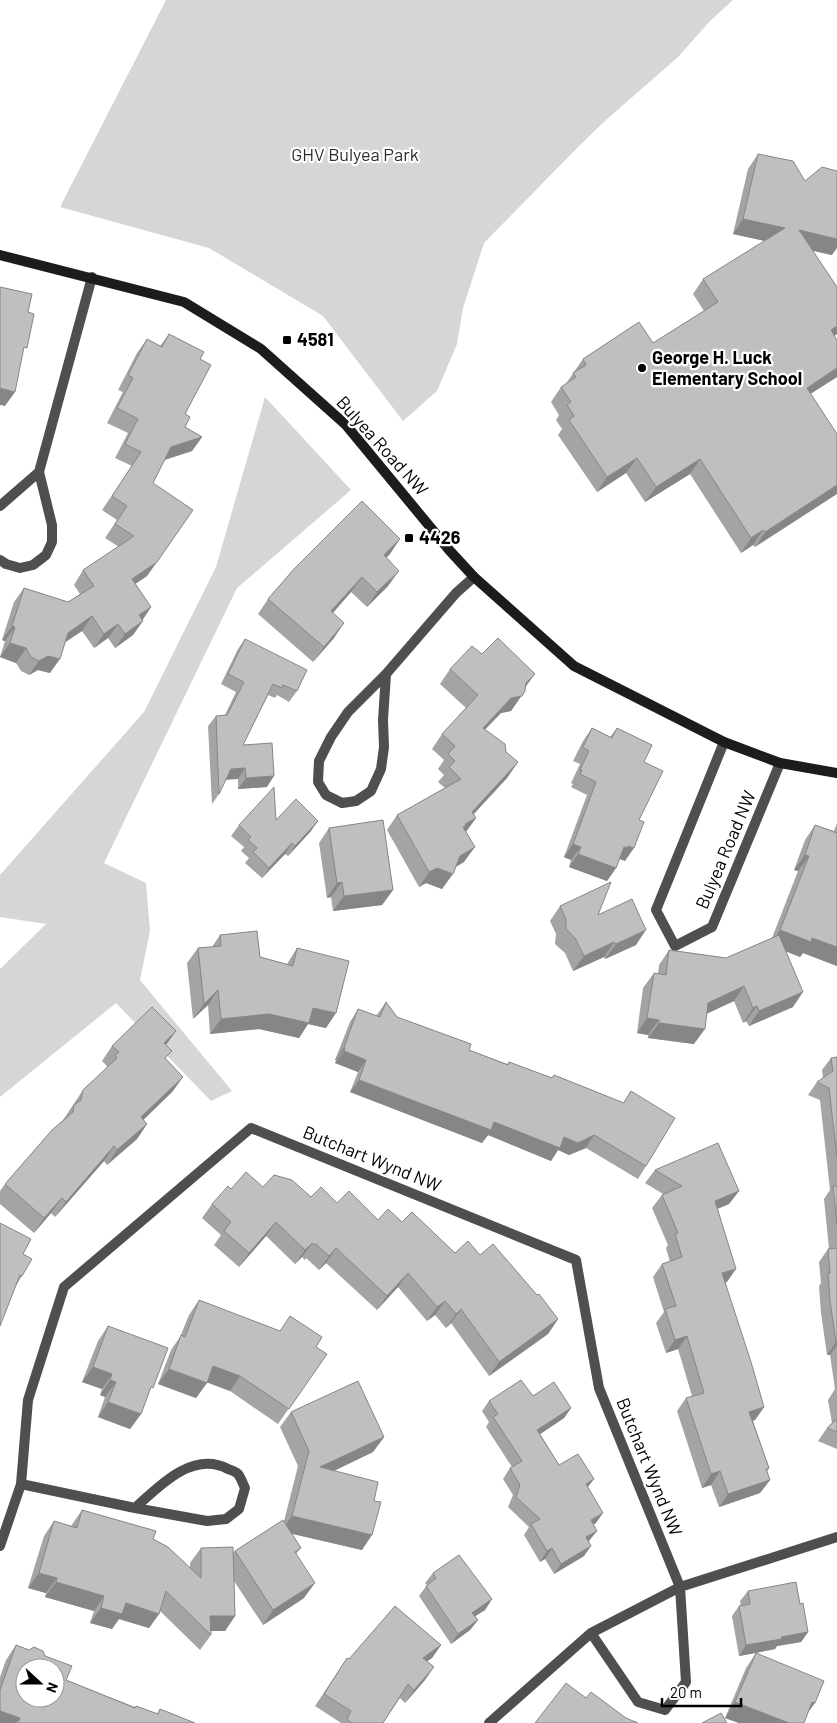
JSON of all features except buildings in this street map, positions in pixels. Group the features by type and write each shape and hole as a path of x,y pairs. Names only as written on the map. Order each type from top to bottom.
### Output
{"street":[{"name":"Bulyea Road NW","path":"0,255 184,302 261,349 346,425 450,551 474,577 574,666 724,742 780,763 837,773"},
{"path":"0,560 20,568 34,565 46,555 52,542 52,525 39,472 92,277"},
{"path":"0,506 39,472"},
{"path":"386,674 383,711 384,747 381,769 371,791 356,801 342,803 326,795 318,782 319,761 331,737 348,712 386,674 456,593 474,577"},
{"name":"Bulyea Road NW","path":"724,742 656,910 676,946 712,927 780,763"},
{"name":"Butchart Wynd NW","path":"0,1546 21,1484 28,1400 64,1288 251,1128 576,1260 598,1388 680,1587"},
{"path":"21,1484 135,1508 207,1521 226,1519 239,1509 245,1488 238,1474 220,1464 198,1464 181,1471 162,1483 135,1508"},
{"path":"489,1723 591,1633 680,1587 837,1537"},
{"path":"591,1633 638,1702 665,1710 686,1682 680,1587"}],"green space":[{"name":"GHV Bulyea Park","path":"166,0 733,0 710,21 678,57 580,145 484,243 463,308 457,344 437,391 403,421 323,316 209,248 60,207"},
{"path":"265,397 351,490 237,588 104,863 146,883 150,931 140,980 232,1091 211,1101 116,1003 0,1097 0,969 46,924 0,917 0,875 144,712 216,567"}],"place":[{"name":"4581","path":"287,340"},
{"name":"George H. Luck Elementary School","path":"642,368"},
{"name":"4426","path":"409,538"}]}
